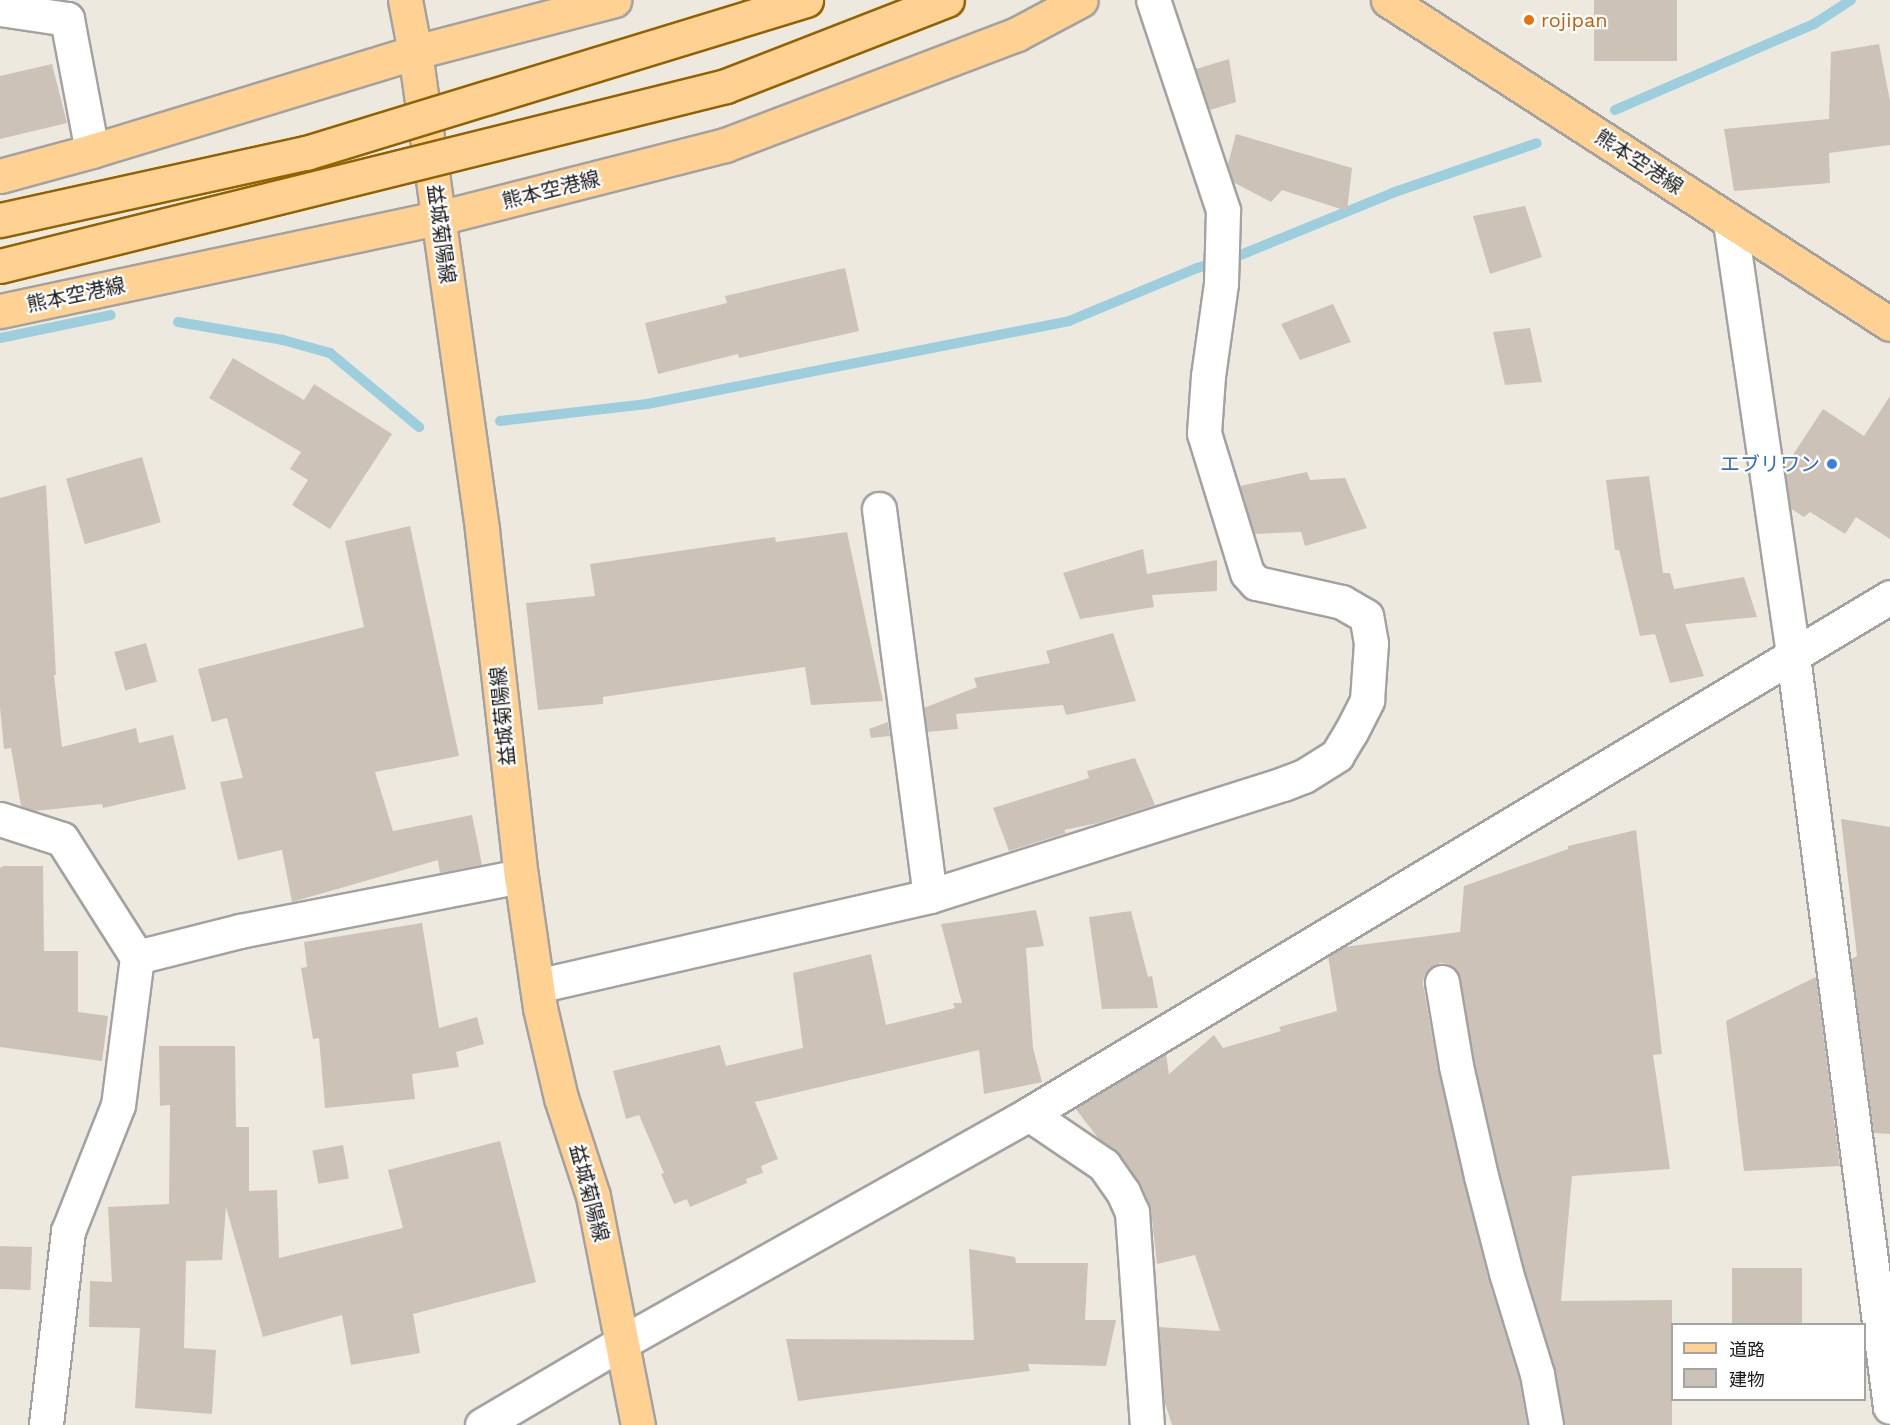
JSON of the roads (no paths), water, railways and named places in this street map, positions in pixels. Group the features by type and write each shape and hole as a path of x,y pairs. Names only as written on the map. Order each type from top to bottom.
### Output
{"main road":[{"name":"益城菊陽線","path":"405,0 415,52 482,530 521,876 537,986 561,1098 593,1196 638,1425"},
{"path":"0,176 92,151 415,52 614,0"},
{"path":"0,220 306,153 806,0"},
{"path":"0,266 726,86 947,0"},
{"name":"熊本空港線","path":"0,311 439,218 724,145 1017,34 1080,0"},
{"name":"熊本空港線","path":"1388,0 1890,324"}],"street":[{"path":"537,986 930,896 1304,776 1337,755 1367,699 1371,643 1366,616 1342,602 1256,583 1247,573 1204,433 1208,375 1221,283 1224,210 1153,0"},
{"path":"0,9 67,19 92,151"},
{"path":"1730,222 1793,656 1890,1407"},
{"path":"879,509 930,896"},
{"path":"482,1425 623,1342 1029,1114 1890,597"},
{"path":"0,819 62,839 137,957 118,1105 68,1231 46,1425"},
{"path":"137,957 240,931 521,876"},
{"path":"1442,982 1456,1066 1479,1165 1506,1273 1537,1374 1546,1425"},
{"path":"1029,1114 1104,1165 1123,1192 1132,1212 1147,1425"}],"waterway":[{"path":"1615,110 1814,24 1851,0"},
{"path":"500,421 647,404 1069,321 1197,268 1238,256 1392,193 1537,143"},
{"path":"0,338 111,315"},
{"path":"178,322 283,340 330,353 419,427"}],"place":[{"name":"rojipan","path":"1529,20"},
{"name":"エブリワン","path":"1832,464"}]}
